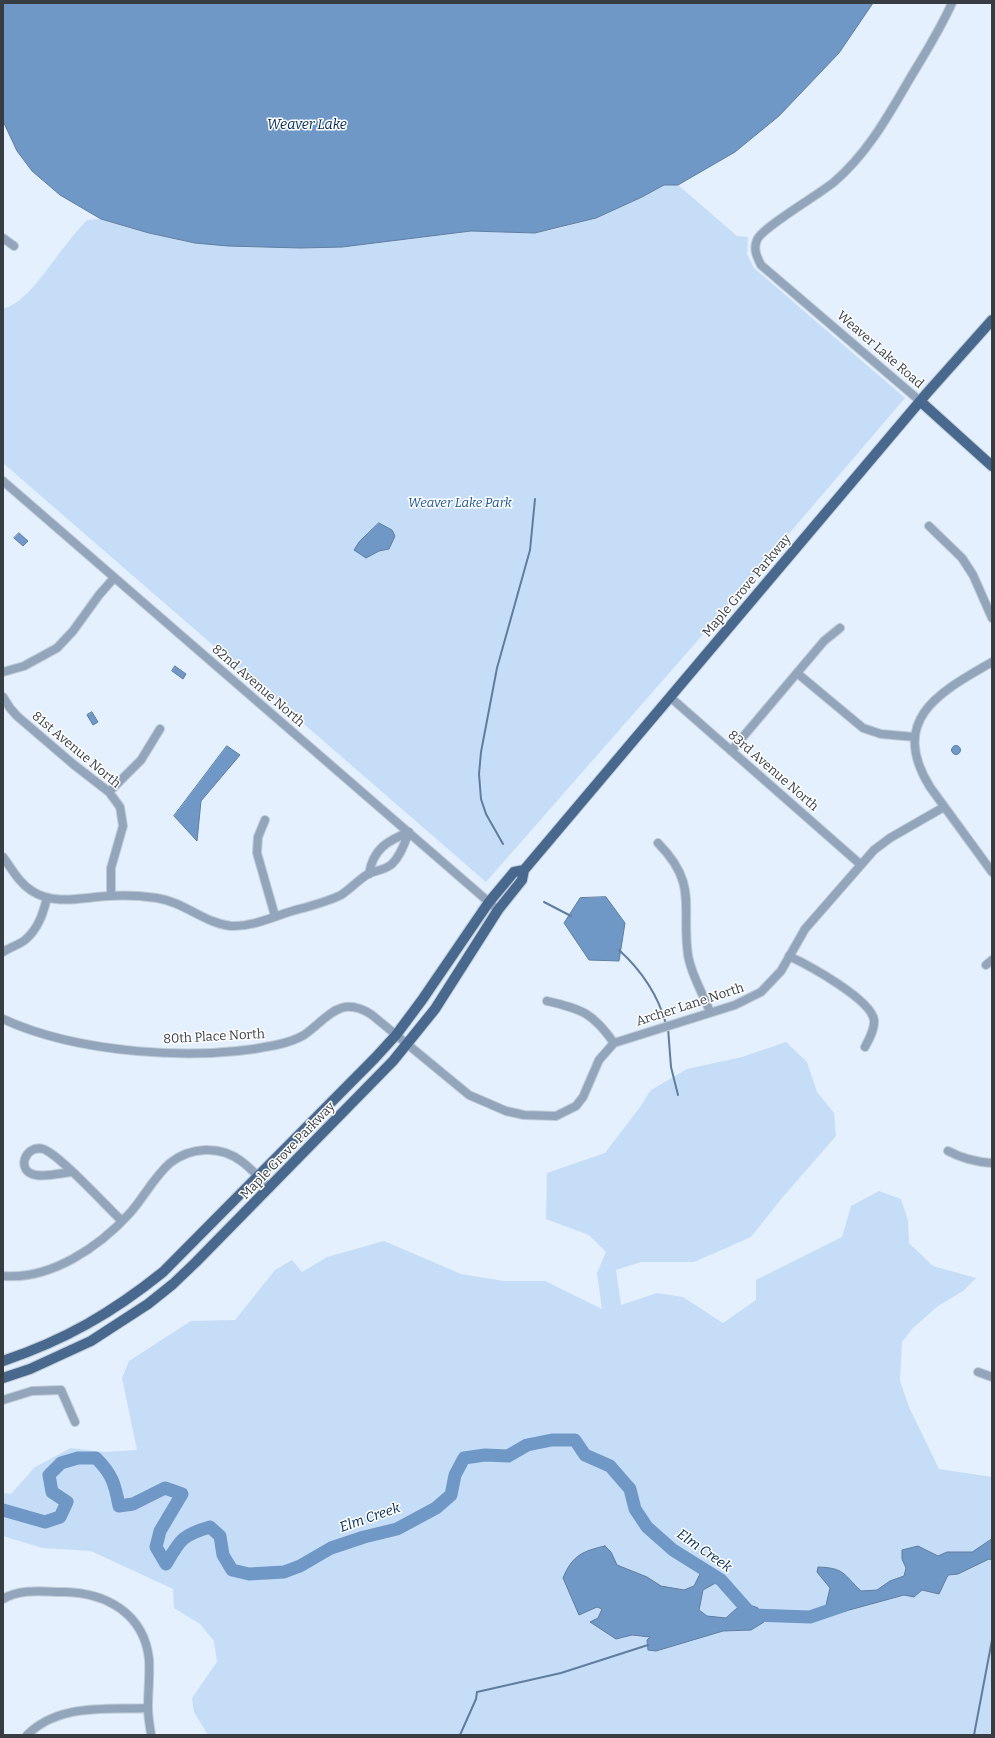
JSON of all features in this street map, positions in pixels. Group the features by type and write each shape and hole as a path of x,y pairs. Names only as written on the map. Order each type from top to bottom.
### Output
{"main road":[{"name":"Maple Grove Parkway","path":"3,1378 30,1369 91,1341 148,1304 174,1284 378,1077 407,1044 456,977 498,910 522,880 524,870 920,401 992,320"},
{"name":"Weaver Lake Road","path":"920,401 992,466"},
{"name":"Maple Grove Parkway","path":"3,1361 24,1354 84,1327 138,1292 185,1251 396,1035 489,902 514,872 524,870"}],"street":[{"name":"Weaver Lake Road","path":"920,401 761,265 755,252 756,240 762,232 815,197 853,165 868,146 929,47 952,3"},
{"path":"3,238 14,246"},
{"name":"82nd Avenue North","path":"3,481 498,910"},
{"path":"928,526 962,558 974,575 992,618"},
{"path":"3,672 24,666 57,648 74,631 99,594 114,578"},
{"path":"731,751 824,641 840,628"},
{"path":"992,662 939,695 923,714 915,737 915,749 922,774 944,807 992,872"},
{"path":"797,672 863,728 881,734 915,737"},
{"name":"81st Avenue North","path":"3,697 17,716 72,764 109,792 120,807 123,826 111,868 111,896"},
{"name":"83rd Avenue North","path":"670,697 860,864"},
{"path":"109,792 142,760 160,729"},
{"name":"Archer Lane North","path":"407,1044 469,1095 506,1111 544,1117 556,1116 576,1106 589,1087 599,1060 614,1044 748,1000 761,992 772,982 805,929 860,864 874,850 890,838 944,807"},
{"path":"265,820 258,837 256,853 275,916"},
{"path":"369,874 374,856 384,844 409,832"},
{"path":"3,857 24,885 32,891 47,898 64,899 111,896 165,900 177,903 216,923 230,926 258,923 338,896 352,889 369,874 379,871 392,864 402,850 409,832"},
{"path":"658,843 673,860 683,882 687,898 688,955 693,972 710,1012"},
{"path":"3,952 25,940 33,932 41,918 47,898"},
{"path":"789,956 827,976 843,987 871,1013 874,1020 874,1027 865,1047"},
{"path":"547,1001 588,1014 597,1021 614,1044"},
{"name":"80th Place North","path":"3,1019 46,1034 83,1043 160,1052 229,1051 275,1045 303,1035 334,1010 347,1007 366,1011 407,1044"},
{"path":"72,1172 36,1175 29,1173 24,1168 24,1162 30,1151 37,1148 44,1149 72,1172 122,1221"},
{"path":"3,1276 28,1276 54,1267 95,1244 122,1221 170,1163 192,1152 217,1150 230,1154 241,1160 270,1188"},
{"path":"948,1151 962,1159 973,1162 992,1162"},
{"path":"978,1372 992,1377"},
{"path":"3,1400 32,1391 61,1390 75,1422"},
{"path":"3,1599 16,1593 74,1592 90,1594 105,1599 119,1607 137,1626 146,1644 149,1659 148,1708 151,1735"},
{"path":"27,1735 35,1727 49,1718 64,1713 148,1708"}],"green space":[{"name":"Weaver Lake Park","path":"664,185 678,185 737,236 748,237 747,254 754,268 905,398 692,647 486,882 3,463 3,309 21,299 29,291 87,220 101,219 149,233 195,243 256,247 342,247 471,231 535,233 557,229 596,218"},
{"path":"786,1042 807,1062 817,1092 834,1113 836,1136 782,1198 751,1237 694,1262 641,1262 616,1270 621,1305 657,1293 683,1297 723,1323 756,1300 756,1280 842,1237 851,1206 879,1191 901,1199 908,1220 909,1243 933,1266 976,1278 963,1291 938,1306 913,1328 902,1342 900,1381 909,1407 939,1469 992,1477 992,1735 208,1735 194,1712 192,1698 217,1662 214,1641 200,1624 174,1608 173,1589 91,1551 42,1548 3,1536 3,1493 11,1494 35,1467 71,1448 104,1452 137,1450 122,1378 129,1361 191,1321 235,1320 275,1270 292,1260 302,1272 327,1257 384,1241 461,1274 504,1281 545,1281 602,1309 597,1273 606,1252 589,1235 546,1219 547,1173 605,1153 651,1090 687,1069 742,1057"}],"water":[{"name":"Weaver Lake","path":"3,3 873,3 839,53 779,116 735,152 678,185 664,185 596,218 535,233 471,231 342,247 301,248 228,246 195,243 149,233 101,219 60,195 32,171 17,151 3,121"},
{"path":"379,523 392,530 395,536 389,549 379,551 366,558 354,550 359,542"},
{"path":"19,533 28,541 23,546 14,538"},
{"path":"175,666 186,674 183,679 172,671"},
{"path":"92,712 98,722 93,725 87,715"},
{"path":"227,746 240,755 201,801 197,841 174,816"},
{"path":"954,746 958,746 960,750 958,754 954,754 952,752 952,748"},
{"path":"606,897 625,923 619,961 589,960 564,923 580,898"},
{"path":"992,1539 992,1560 989,1559 958,1574 948,1575 939,1594 922,1590 914,1597 904,1595 831,1615 826,1605 830,1588 817,1572 818,1567 834,1569 843,1573 861,1591 877,1590 890,1581 904,1576 906,1568 902,1559 902,1550 918,1546 938,1556 947,1552 972,1552"},
{"path":"605,1546 611,1552 617,1565 647,1577 661,1586 684,1590 694,1586 703,1568 721,1580 703,1590 699,1610 707,1616 726,1618 740,1606 748,1605 758,1608 764,1622 751,1630 723,1631 656,1651 648,1650 647,1640 650,1637 632,1635 616,1639 590,1622 598,1618 602,1609 597,1607 579,1615 563,1578 570,1564 579,1556 590,1550"}],"waterway":[{"path":"503,844 486,814 481,799 479,774 481,752 497,668 530,550 535,499"},
{"path":"544,902 571,916"},
{"path":"619,950 648,984 663,1013 666,1024"},
{"path":"668,1028 671,1067 678,1095"},
{"name":"Elm Creek","path":"3,1510 45,1522 60,1517 67,1502 52,1492 49,1475 61,1463 78,1458 96,1458 106,1469 112,1480 119,1506 133,1504 165,1488 182,1494 160,1531 156,1547 166,1564 175,1549 187,1536 210,1527 220,1536 223,1555 232,1570 249,1574 284,1572 300,1566 331,1548 364,1537 397,1529 436,1508 451,1495 455,1475 464,1458 485,1455 508,1456 527,1445 552,1440 575,1440 585,1455 610,1466 630,1489 635,1509 647,1527 673,1550 721,1580 752,1615 810,1617 845,1605"},
{"path":"974,1735 992,1640"},
{"path":"460,1735 476,1699 477,1692 561,1673 648,1645"}]}
